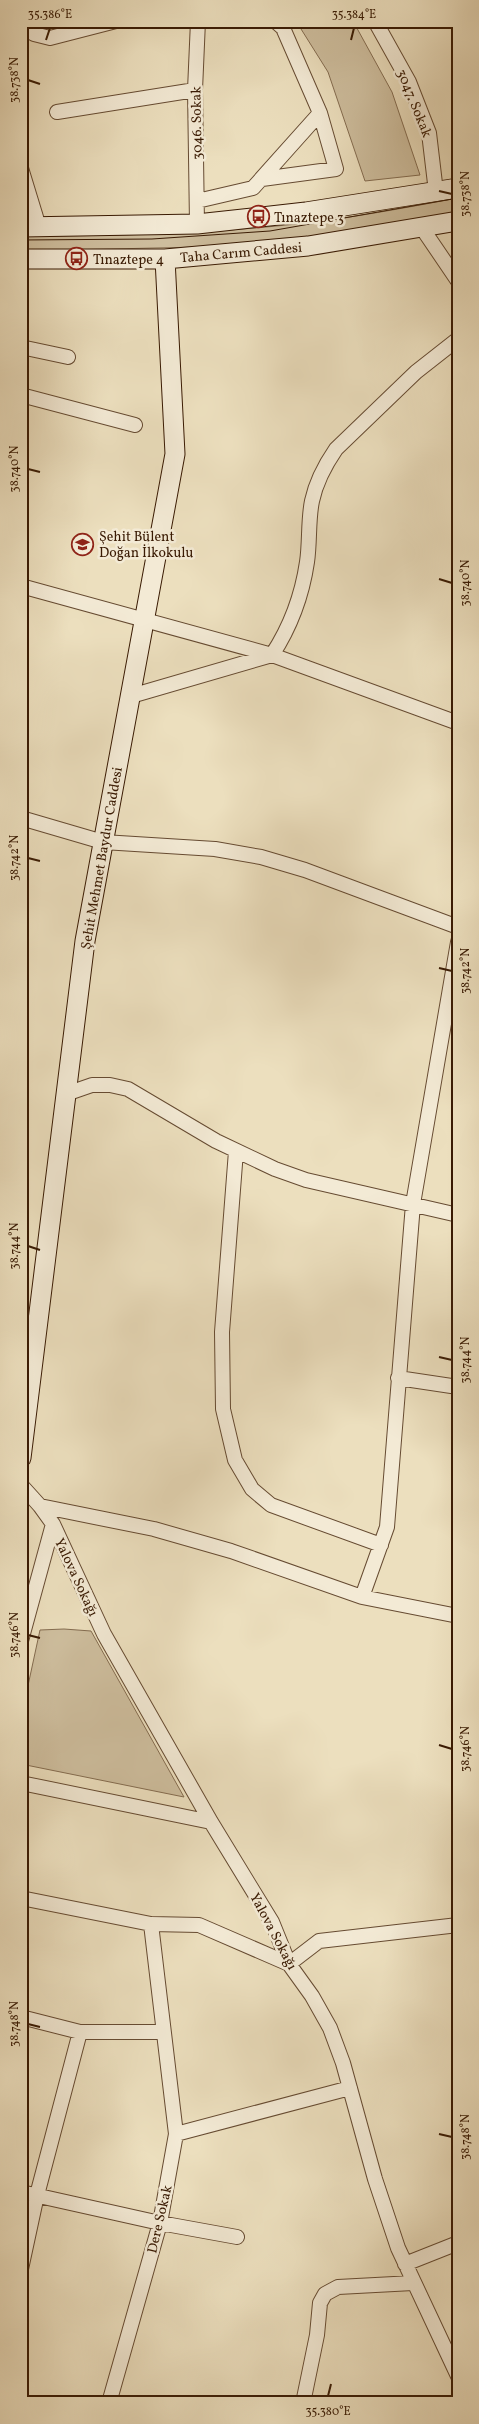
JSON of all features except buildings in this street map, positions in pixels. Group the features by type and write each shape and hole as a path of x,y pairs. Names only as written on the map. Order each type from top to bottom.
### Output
{"street":[{"path":"21,25 34,34 50,38 116,21"},
{"name":"3046. Sokak","path":"197,224 195,90 198,21"},
{"path":"262,179 336,169 320,113 283,28 275,21"},
{"name":"3047. Sokak","path":"374,21 410,82 429,133 436,192"},
{"path":"58,112 195,90"},
{"path":"197,201 254,188 320,113"},
{"path":"21,168 30,227 197,224 306,212 458,188"},
{"name":"Taha Carım Caddesi","path":"21,259 165,259 308,246 458,221"},
{"path":"422,228 458,281"},
{"name":"Şehit Mehmet Baydur Caddesi","path":"21,1456 85,941 175,454 165,259"},
{"path":"131,696 272,655 289,626 299,599 310,543 312,502 328,461 336,449 416,372 458,339"},
{"path":"21,347 68,357"},
{"path":"21,395 135,424"},
{"path":"21,586 145,622 272,655 458,723"},
{"path":"21,818 103,842 214,849 261,857 305,870 458,927"},
{"path":"362,1597 387,1527 413,1204 458,942"},
{"path":"66,1094 92,1086 110,1085 128,1089 188,1126 236,1151 306,1180 458,1215"},
{"path":"236,1151 222,1332 223,1409 235,1460 252,1489 271,1505 380,1545"},
{"path":"398,1378 458,1387"},
{"name":"Yalova Sokağı","path":"21,1485 53,1524 104,1634 211,1822 272,1922 289,1964 312,1996 330,2028 350,2088 375,2179 405,2264 458,2376"},
{"path":"40,1506 116,1520 180,1536 362,1597 458,1616"},
{"path":"21,1641 53,1524"},
{"path":"22,1784 211,1822"},
{"path":"21,1898 151,1924 199,1925 289,1964 319,1940 458,1925"},
{"name":"Dere Sokak","path":"110,2403 160,2223 176,2134 151,1924"},
{"path":"21,2017 80,2032 163,2032"},
{"path":"21,2269 37,2196 80,2032"},
{"path":"176,2134 350,2088"},
{"path":"21,2192 160,2223 237,2237"},
{"path":"405,2264 458,2244"},
{"path":"303,2403 317,2335 320,2303 325,2294 338,2287 413,2283"}],"shaded area":[{"path":"296,21 353,21 392,92 420,175 365,181 328,72"},
{"path":"458,198 458,214 324,236 199,247 21,251 21,236 159,234 297,224"},
{"path":"40,1630 91,1631 184,1797 21,1764 21,1718"}],"tram line":[{"path":"21,240 152,239 270,231 458,198"}],"place":[{"name":"Tınaztepe 3","path":"258,217"},
{"name":"Tınaztepe 4","path":"77,259"},
{"name":"Şehit Bülent Doğan İlkokulu","path":"83,544"}]}
